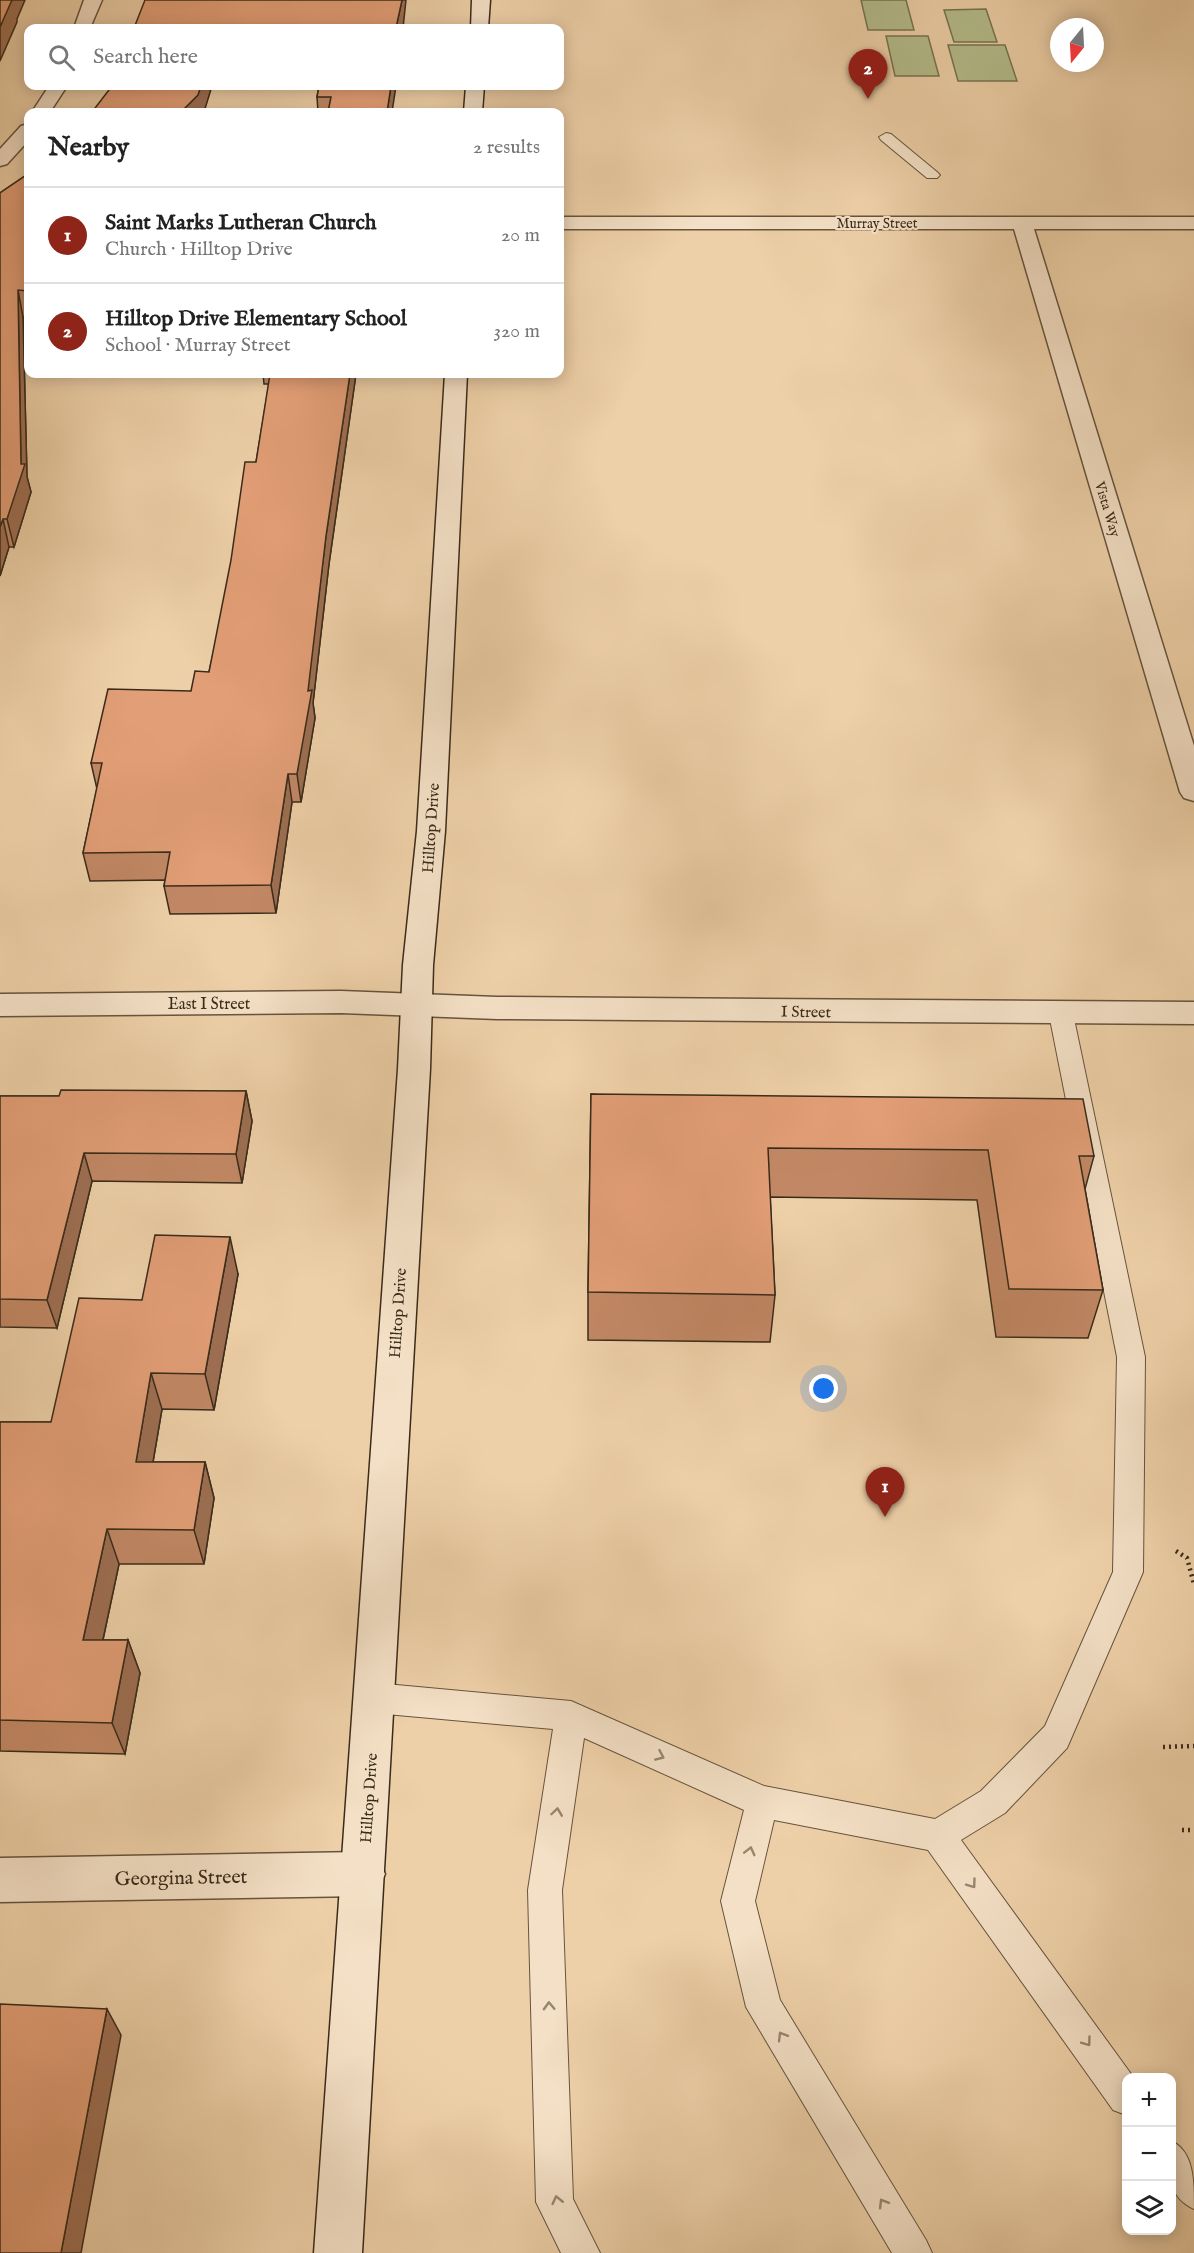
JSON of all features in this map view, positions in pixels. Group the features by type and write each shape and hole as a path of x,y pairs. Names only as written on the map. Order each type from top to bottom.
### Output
{"street":[{"path":"84,24 93,0"},
{"path":"480,24 482,0"},
{"path":"44,108 55,90"},
{"path":"473,108 475,90"},
{"path":"0,159 24,134"},
{"name":"Murray Street","path":"564,223 1023,225 1194,223"},
{"name":"Vista Way","path":"1023,225 1194,792"},
{"name":"Hilltop Drive","path":"338,2253 375,1698 418,965 431,831 456,378"},
{"name":"East I Street","path":"0,1005 341,1002 417,1005"},
{"name":"I Street","path":"417,1005 497,1008 1061,1014 1194,1013"},
{"name":"Georgina Street","path":"0,1880 363,1874"}],"lane":[{"path":"886,137 932,175"},
{"path":"375,1698 571,1716 762,1802 938,1836 993,1802 1056,1737 1128,1572 1131,1357 1061,1014"},
{"path":"571,1716 545,1890 555,2202 581,2253"},
{"path":"762,1802 738,1900 764,2007 913,2253"},
{"path":"938,1836 1122,2091"},
{"path":"1176,2165 1194,2190"}],"path":[{"path":"1187,1558 1194,1584"},
{"path":"1163,1747 1194,1746"},
{"path":"1182,1830 1194,1830"}],"green space":[{"path":"861,0 906,0 914,30 868,30"},
{"path":"986,9 997,42 954,42 944,10"},
{"path":"886,36 928,36 939,76 895,76"},
{"path":"948,45 1005,45 1017,81 958,81"}],"building":[{"path":"0,0 12,0 0,27"},
{"path":"145,0 402,0 397,24 136,24"},
{"path":"109,90 200,90 198,95 185,108 95,108"},
{"path":"318,90 390,90 388,108 329,108 331,97 317,97"},
{"path":"24,177 24,291 18,290 21,464 25,464 7,519 3,519 0,527 0,193"},
{"path":"269,378 349,378 326,536 308,691 312,690 297,774 288,774 271,885 164,886 170,852 83,853 102,763 91,763 108,689 191,691 195,671 209,672 231,560 245,462 256,462"},
{"path":"61,1090 246,1091 236,1154 84,1153 47,1300 0,1299 0,1096 59,1096"},
{"path":"591,1094 1083,1099 1094,1156 1079,1156 1103,1290 1009,1289 988,1150 768,1148 775,1295 588,1292"},
{"path":"155,1235 230,1237 205,1374 151,1373 136,1462 205,1462 194,1530 107,1529 83,1640 128,1640 112,1723 0,1720 0,1422 51,1422 79,1298 142,1300"},
{"path":"0,2004 107,2009 61,2253 0,2253"}],"place":[{"name":"Hilltop Drive Elementary School","path":"868,99"},
{"name":"Saint Marks Lutheran Church","path":"885,1517"}]}
